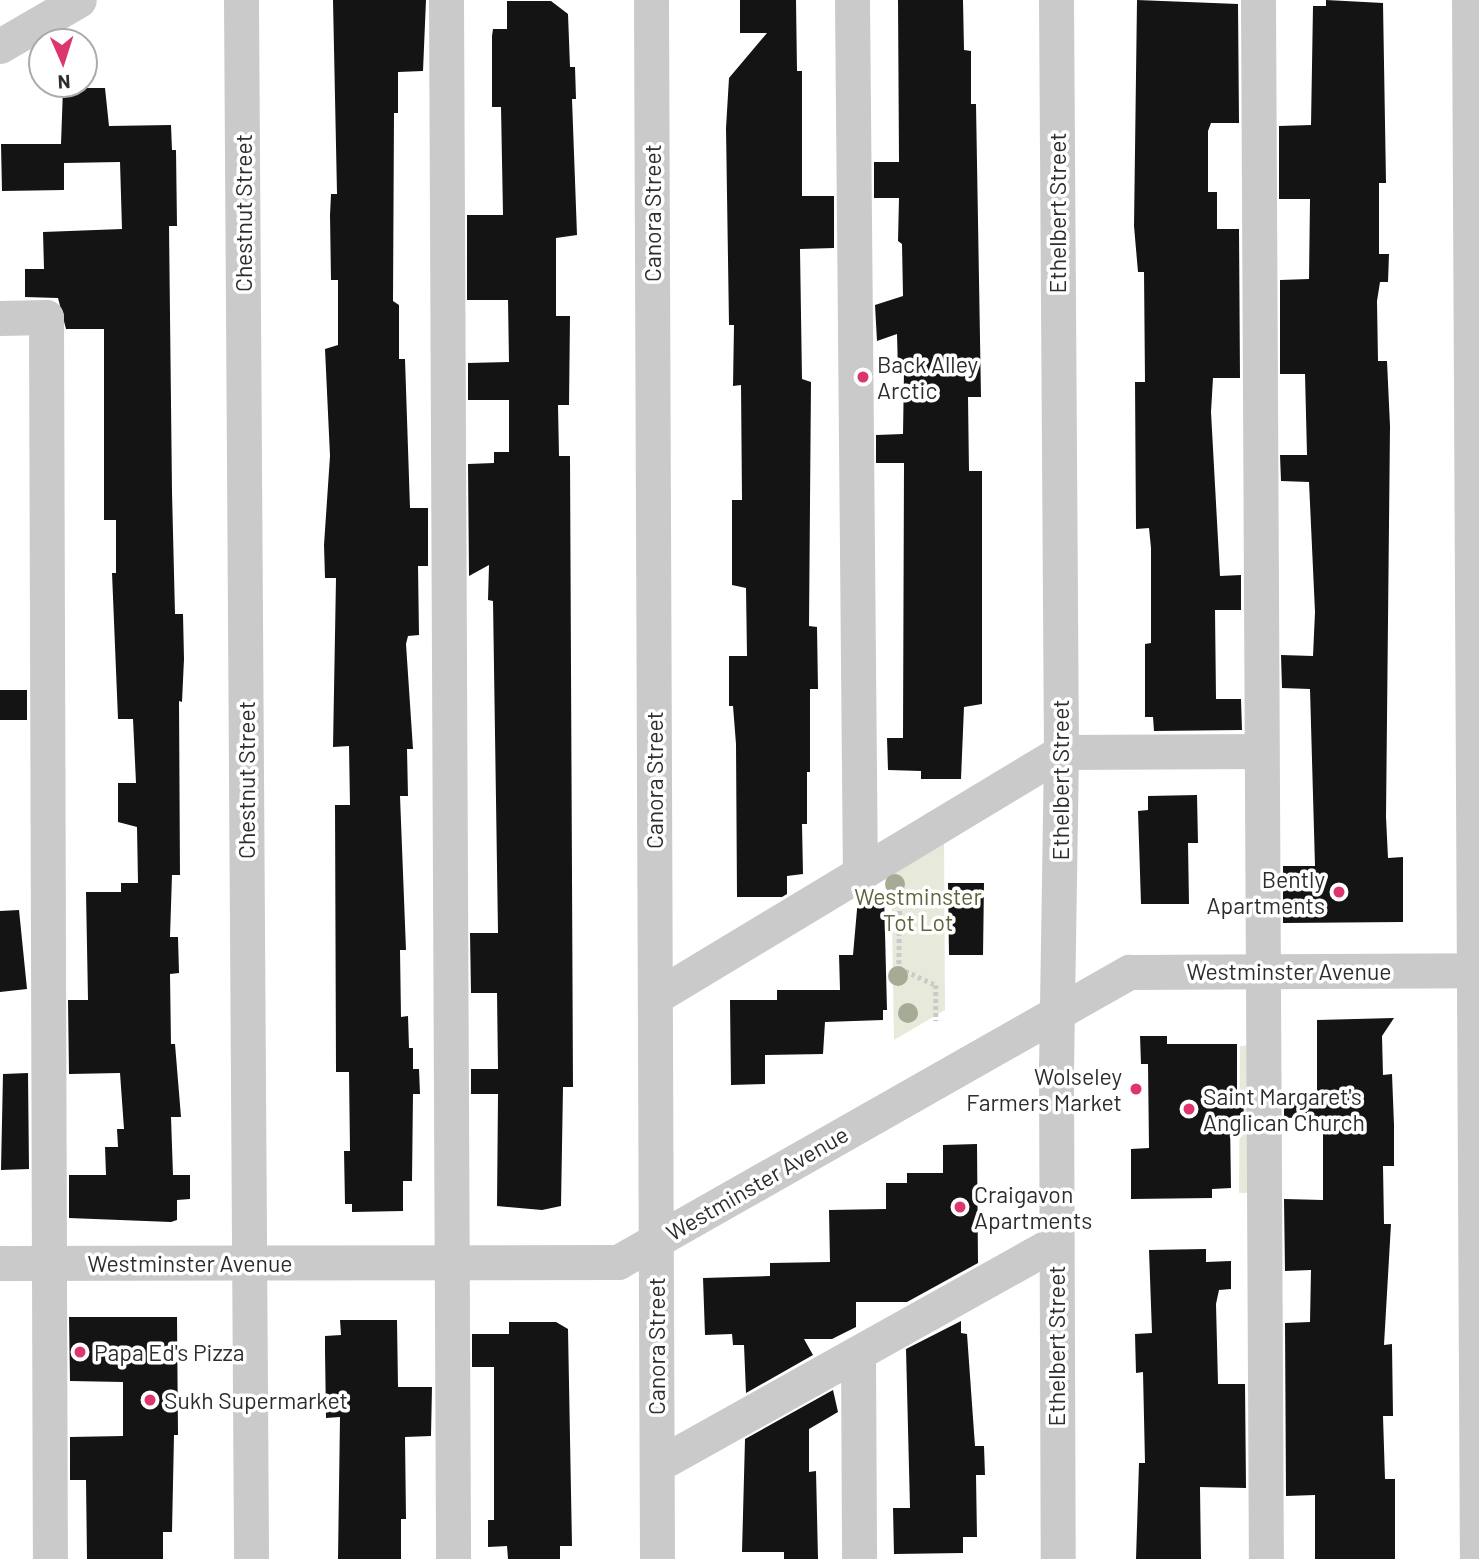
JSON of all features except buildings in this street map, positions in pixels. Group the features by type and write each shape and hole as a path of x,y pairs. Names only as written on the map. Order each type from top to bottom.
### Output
{"street":[{"path":"0,46 79,0"},
{"name":"Chestnut Street","path":"242,0 251,1559"},
{"path":"446,0 453,1559"},
{"name":"Canora Street","path":"651,0 657,1559"},
{"path":"852,0 860,876"},
{"name":"Ethelbert Street","path":"1056,0 1061,752 1055,1243 1058,1559"},
{"path":"1258,0 1266,1559"},
{"path":"1469,0 1477,1559"},
{"path":"0,318 46,317 50,1559"},
{"path":"655,997 860,876 1061,752 1261,751"},
{"name":"Westminster Avenue","path":"0,1263 618,1262 1129,972 1476,970"},
{"path":"657,1465 1055,1243"},
{"path":"858,1354 859,1559"}],"path":[{"path":"896,853 901,861 899,968 936,985 936,1021"}],"green space":[{"name":"Westminster Tot Lot","path":"944,831 945,1010 894,1040 891,863"},
{"path":"1255,1045 1255,1193 1239,1193 1240,1046"}],"place":[{"name":"Back Alley Arctic","path":"863,377"},
{"name":"Bently Apartments","path":"1339,892"},
{"name":"Wolseley Farmers Market","path":"1136,1089"},
{"name":"Saint Margaret's Anglican Church","path":"1189,1109"},
{"name":"Craigavon Apartments","path":"960,1207"},
{"name":"Papa Ed's Pizza","path":"80,1352"},
{"name":"Sukh Supermarket","path":"150,1400"}]}
